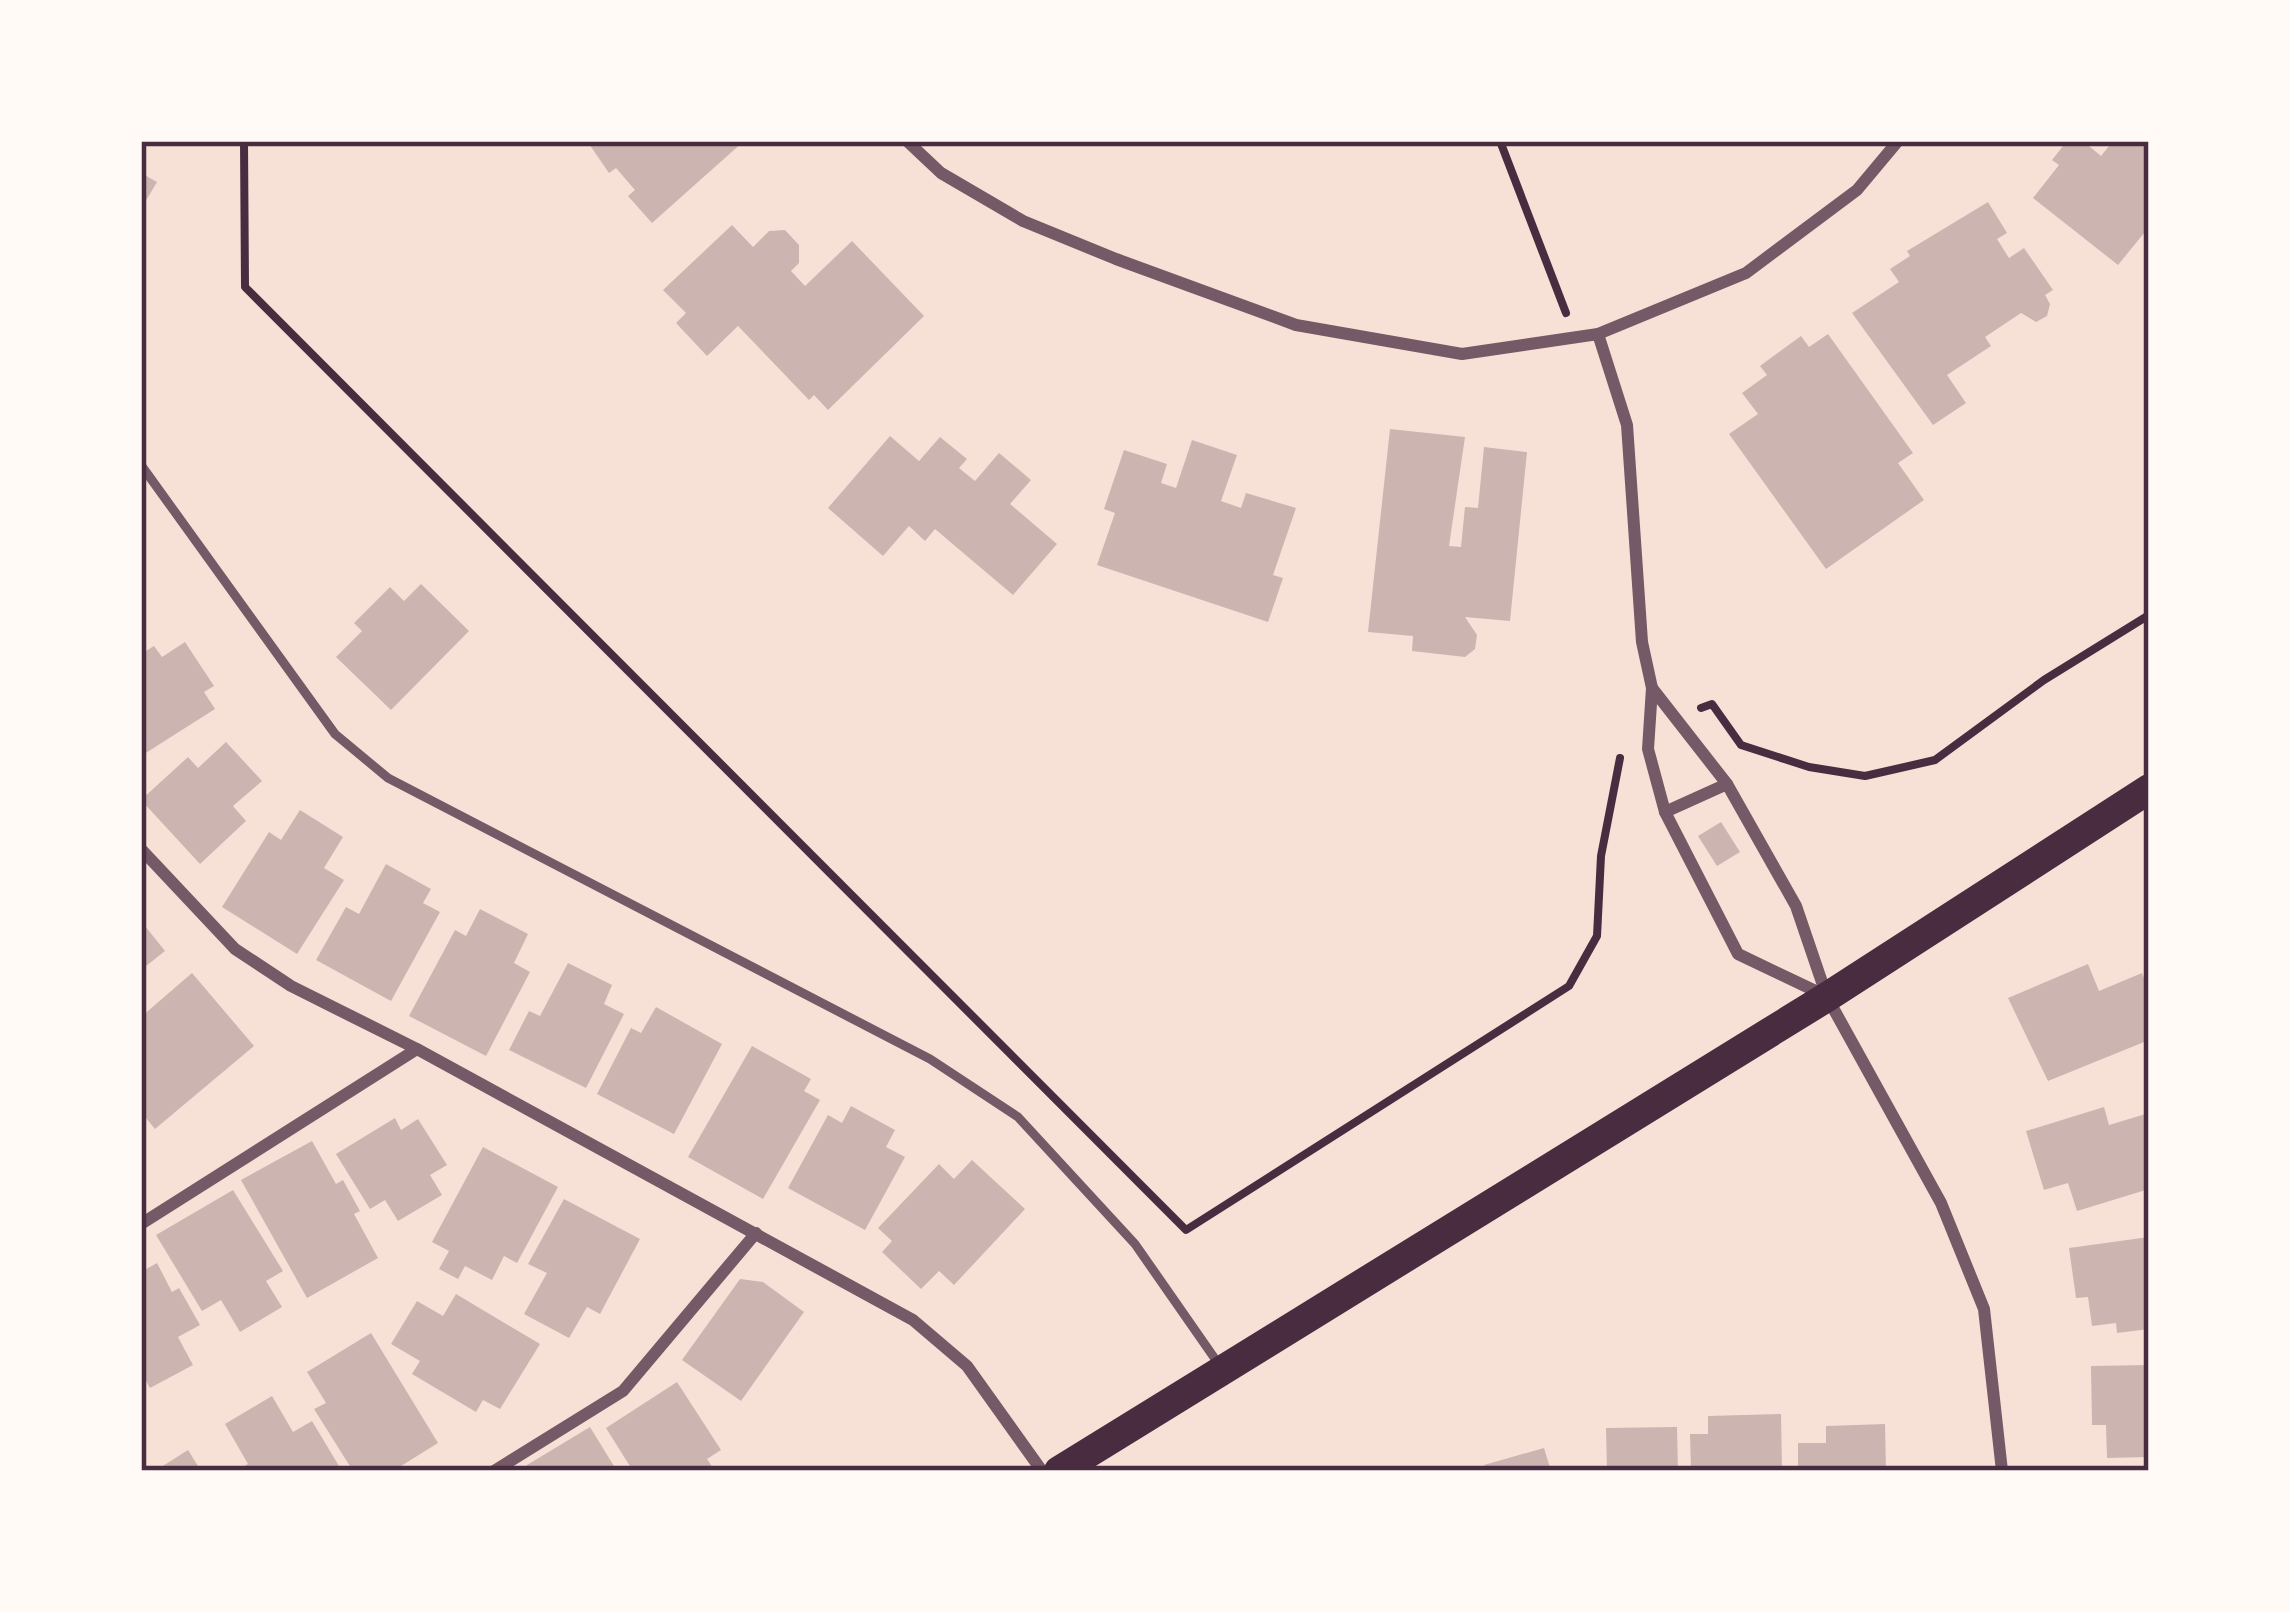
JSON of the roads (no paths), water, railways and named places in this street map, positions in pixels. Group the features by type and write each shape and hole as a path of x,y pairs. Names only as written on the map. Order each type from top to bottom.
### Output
{"main road":[{"path":"1059,1471 1827,997 2149,789"}],"street":[{"path":"908,141 941,173 1023,220 1296,325 1462,353 1598,334 1746,273 1857,190 1898,141"},
{"path":"1598,334 1628,424 1642,642 1652,688 1648,749 1665,812 1738,954 1827,997"},
{"path":"1652,688 1727,784 1803,919 1827,997 1941,1203 1984,1309 2002,1471"},
{"path":"1665,812 1727,784"},
{"path":"141,849 235,949 291,986 417,1049 913,1320 967,1366 1042,1471"},
{"path":"141,1224 417,1049"},
{"path":"494,1471 622,1390 756,1233"}],"lane":[{"path":"141,465 334,734 388,778 930,1059 1018,1117 1135,1244 1223,1371"}]}
